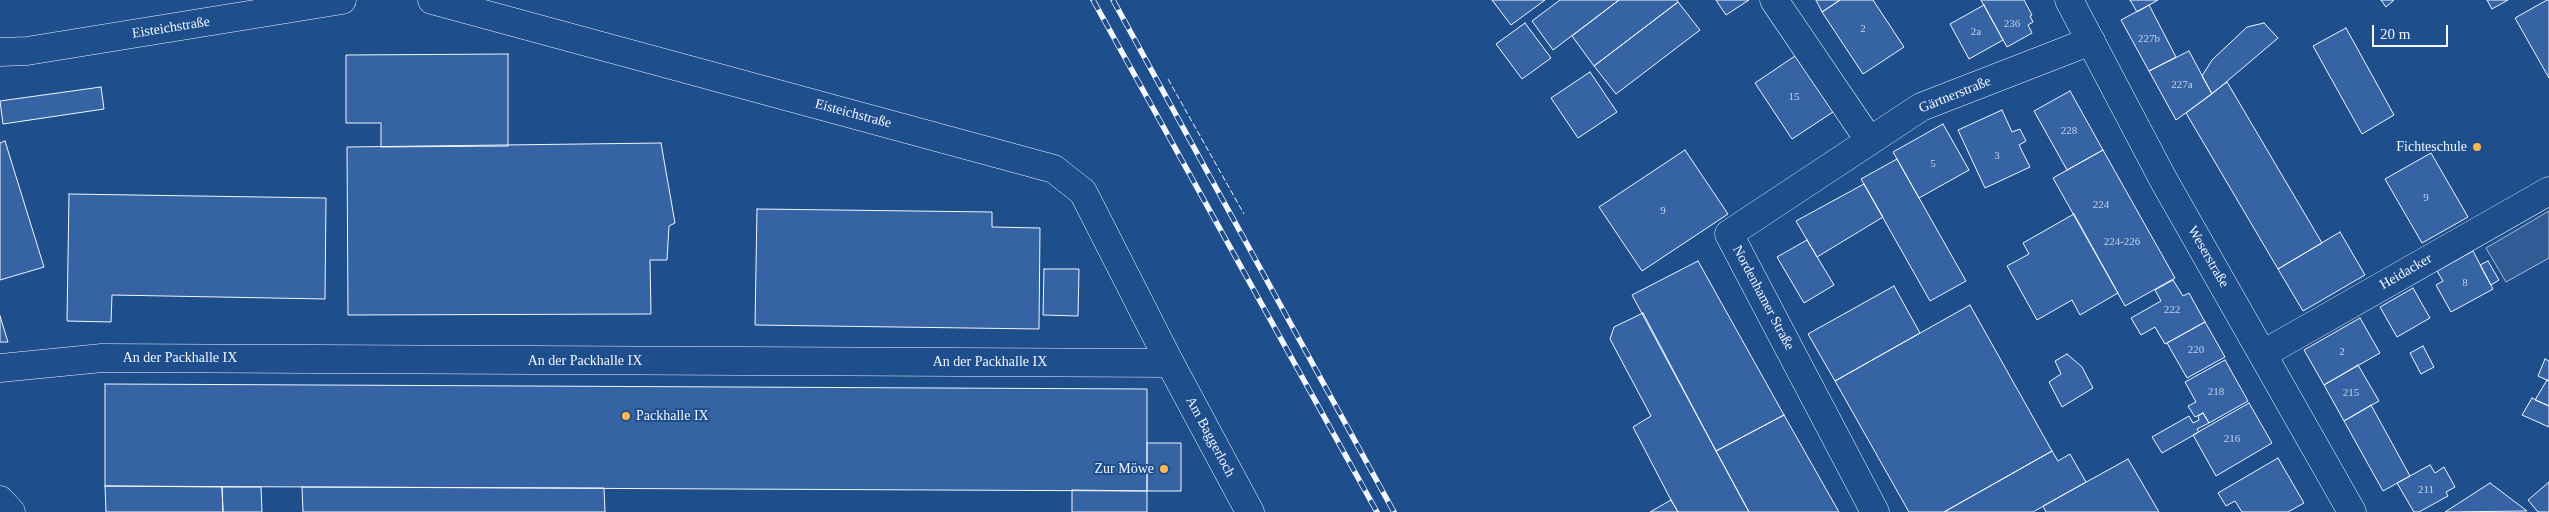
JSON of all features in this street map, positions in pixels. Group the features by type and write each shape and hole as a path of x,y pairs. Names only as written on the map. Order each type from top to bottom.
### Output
{"street":[{"name":"Eisteichstraße","path":"0,52 27,51 342,0"},
{"name":"Eisteichstraße","path":"432,0 1054,169 1083,192 1170,363"},
{"path":"1774,0 1869,140"},
{"name":"Weserstraße","path":"2069,0 2163,179 2352,512"},
{"name":"Gärtnerstraße","path":"1869,140 1921,107 2091,41"},
{"name":"Nordenhamer Straße","path":"1869,140 1729,234 1876,512"},
{"name":"Heidacker","path":"2263,354 2549,191"},
{"name":"An der Packhalle IX","path":"0,368 102,358 1170,363"},
{"name":"Am Baggerloch","path":"1170,363 1250,512"},
{"path":"0,500 11,512"}],"shaded area":[{"path":"2549,211 2549,258 2506,282 2486,248"}],"building":[{"path":"1492,0 1545,0 1511,25"},
{"path":"1560,0 1619,0 1553,50 1532,21"},
{"path":"1619,0 1677,0 1678,2 1594,66 1572,36"},
{"path":"1716,0 1749,0 1726,15"},
{"path":"1816,0 1840,0 1822,12"},
{"path":"1840,0 1873,0 1904,47 1863,74 1822,12"},
{"path":"1981,0 2024,0 2032,15 2030,16 2033,22 2028,25 2032,33 2007,47"},
{"path":"2130,0 2158,0 2137,12"},
{"path":"2381,0 2394,0 2386,7"},
{"path":"2487,0 2508,0 2492,9"},
{"path":"2549,0 2549,78 2515,18"},
{"path":"1678,2 1700,30 1616,94 1594,66"},
{"path":"1984,5 2003,40 1969,59 1950,24"},
{"path":"2149,5 2176,57 2149,71 2121,20"},
{"path":"1525,23 1551,58 1522,79 1496,44"},
{"path":"2264,23 2278,38 2212,94 2202,76 2212,60 2247,27"},
{"path":"2346,28 2394,115 2362,134 2313,46"},
{"path":"2189,51 2212,94 2176,120 2149,71"},
{"path":"508,54 508,146 381,147 381,123 346,123 346,55"},
{"path":"1795,56 1833,112 1792,139 1755,83"},
{"path":"1590,72 1617,112 1578,138 1551,98"},
{"path":"2227,82 2322,243 2278,269 2186,113"},
{"path":"101,87 104,109 3,124 0,101"},
{"path":"2070,91 2103,150 2067,170 2034,111"},
{"path":"2002,110 2012,132 2020,129 2026,141 2019,145 2030,167 1985,188 1958,130"},
{"path":"1943,124 1969,170 1919,198 1893,152"},
{"path":"5,141 44,267 0,280 0,143"},
{"path":"661,143 675,223 669,226 667,260 650,260 651,314 348,315 347,147"},
{"path":"1685,150 1728,214 1642,271 1599,207"},
{"path":"2103,150 2175,278 2125,306 2053,178"},
{"path":"2431,153 2468,217 2422,243 2385,179"},
{"path":"1897,159 1966,281 1930,301 1861,179"},
{"path":"1864,184 1883,217 1817,257 1796,221"},
{"path":"69,194 326,198 325,299 112,295 111,322 67,321"},
{"path":"757,209 992,212 992,227 1040,228 1039,329 755,325"},
{"path":"2074,214 2118,293 2080,315 2072,300 2037,320 2007,266 2029,254 2023,243"},
{"path":"2340,232 2365,275 2303,311 2278,269"},
{"path":"1807,240 1834,285 1804,303 1777,257"},
{"path":"2473,251 2493,289 2451,312 2436,285 2443,281 2437,271"},
{"path":"1698,261 1784,415 1716,451 1632,295"},
{"path":"2488,261 2499,280 2491,285 2480,265"},
{"path":"1044,269 1079,269 1078,316 1043,315"},
{"path":"2173,280 2183,296 2189,293 2205,322 2165,344 2155,327 2141,335 2131,318 2161,301 2155,290"},
{"path":"1894,286 1920,333 1835,381 1808,334"},
{"path":"2413,288 2430,318 2397,337 2380,307"},
{"path":"1970,305 2052,451 1944,512 1909,512 1835,381"},
{"path":"1643,313 1749,512 1678,512 1671,500 1633,427 1651,416 1610,339 1614,327"},
{"path":"0,316 8,342 0,342"},
{"path":"2360,318 2380,353 2324,385 2304,350"},
{"path":"2205,322 2225,357 2187,378 2167,343"},
{"path":"2423,346 2434,367 2421,374 2410,353"},
{"path":"2067,354 2082,367 2093,388 2062,407 2049,382 2061,374 2055,361"},
{"path":"2545,359 2549,361 2549,381 2538,376"},
{"path":"2225,360 2248,401 2209,423 2203,413 2195,417 2188,406 2196,402 2185,382"},
{"path":"2358,365 2379,401 2344,421 2324,385"},
{"path":"2547,380 2549,381 2549,406 2535,400"},
{"name":"Packhalle IX","path":"105,384 1147,389 1147,491 105,486"},
{"path":"2532,398 2549,406 2549,427 2522,415"},
{"path":"2249,403 2272,443 2216,476 2193,435"},
{"path":"2371,405 2410,476 2383,491 2344,421"},
{"path":"2203,413 2209,423 2197,429 2199,432 2162,453 2152,437 2189,416 2193,423 2199,420 2198,416"},
{"path":"1784,415 1839,512 1749,512 1716,451"},
{"path":"1147,443 1181,443 1181,491 1147,491"},
{"path":"2052,451 2058,461 2070,454 2086,482 2033,512 1944,512"},
{"path":"2278,458 2304,503 2288,512 2242,512 2235,501 2226,506 2218,493"},
{"path":"2128,459 2159,512 2046,512 2043,506"},
{"path":"2430,465 2435,473 2444,467 2455,487 2446,492 2448,496 2419,512 2414,512 2397,483"},
{"path":"2549,482 2549,512 2538,512 2528,500"},
{"path":"2490,483 2527,511 2445,512"},
{"path":"105,486 222,487 223,512 106,512"},
{"path":"222,487 261,487 262,512 223,512"},
{"path":"302,487 604,488 605,512 303,512"},
{"path":"1072,490 1147,491 1147,512 1072,512"},
{"path":"1671,500 1678,512 1650,512"}],"railway":[{"path":"1093,0 1377,512"},
{"path":"1113,0 1394,512"}],"fence":[{"path":"1168,79 1244,214"}],"place":[{"name":"Fichteschule","path":"2477,147"},
{"name":"Packhalle IX","path":"626,416"},
{"name":"Zur Möwe","path":"1164,469"}]}
